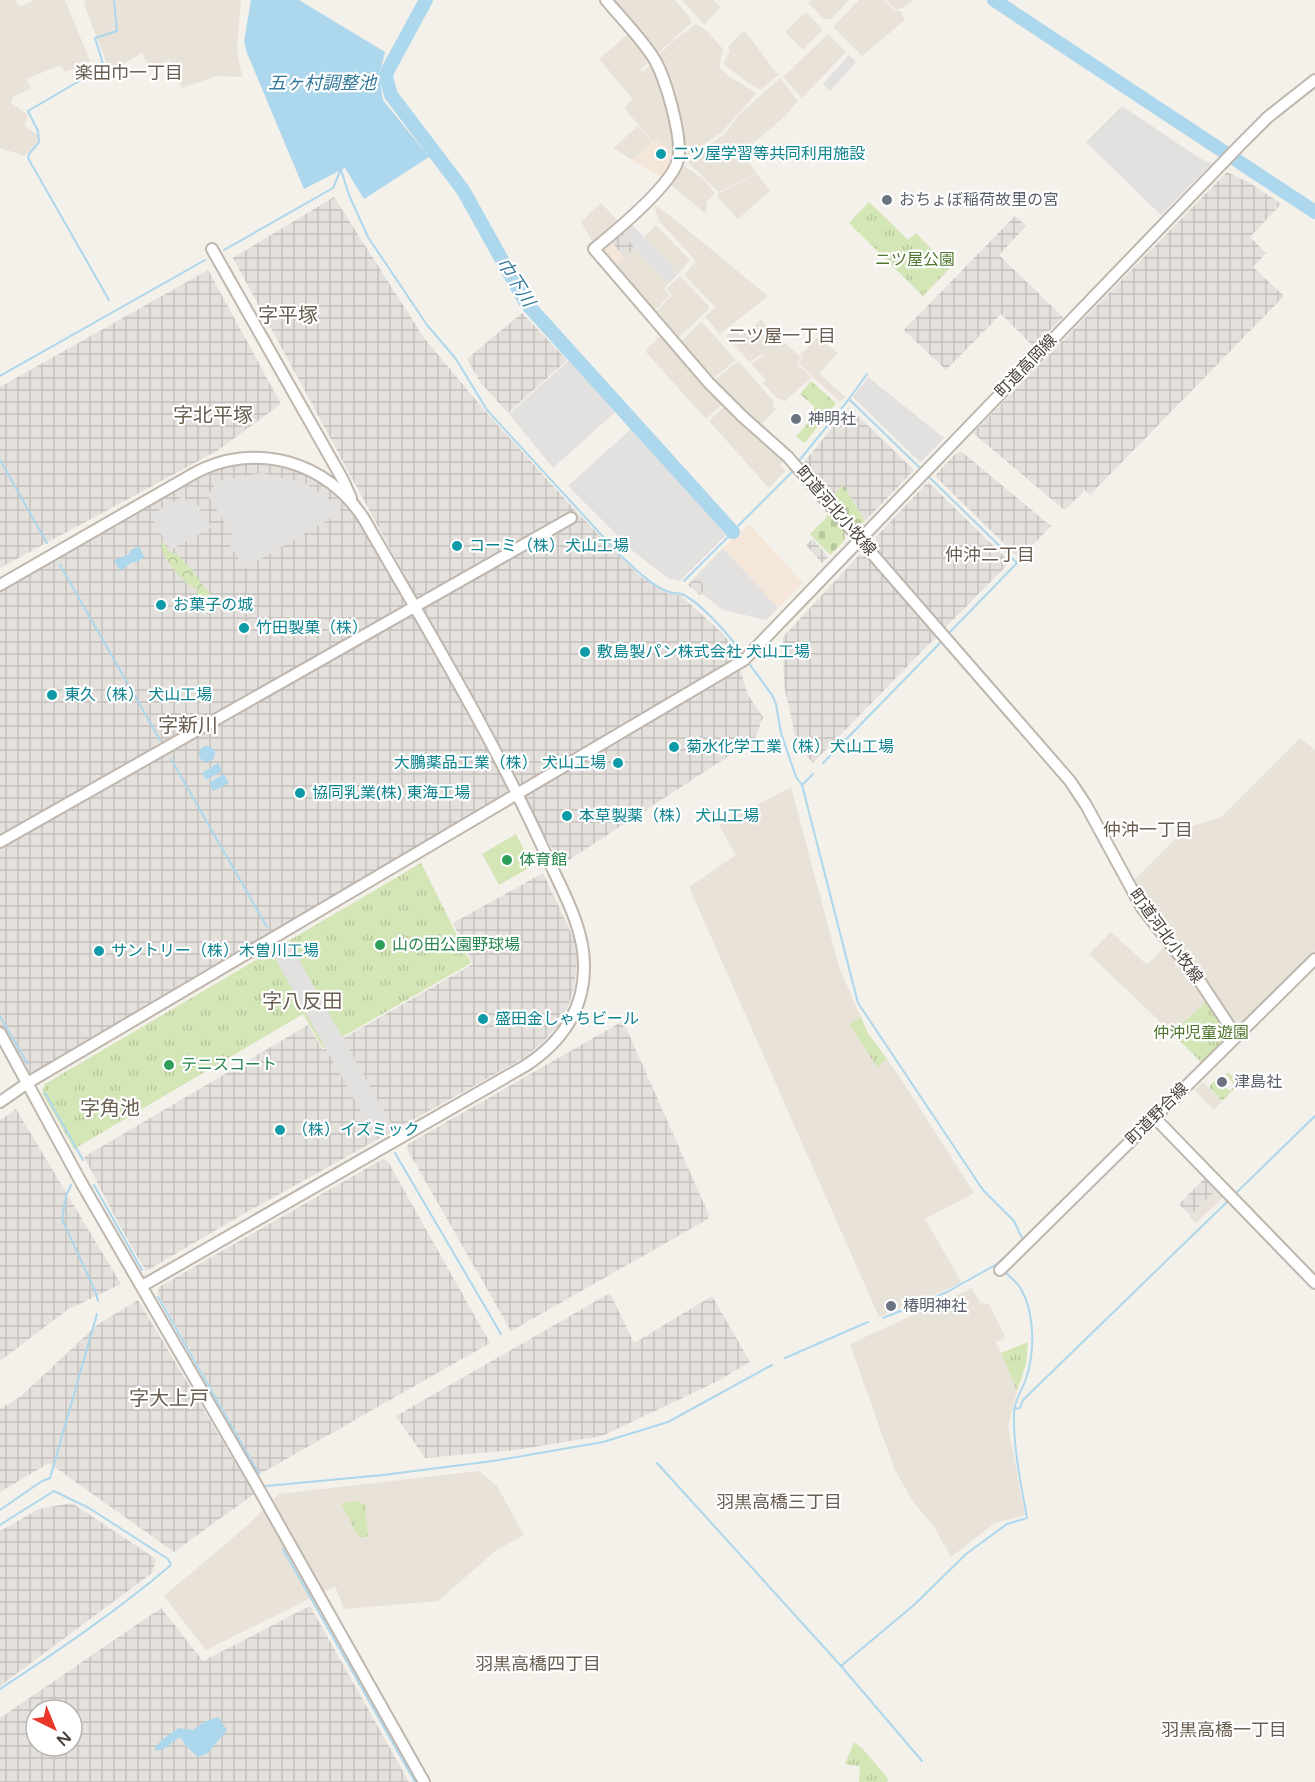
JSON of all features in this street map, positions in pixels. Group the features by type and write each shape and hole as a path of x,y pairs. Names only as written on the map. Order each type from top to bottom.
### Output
{"street":[{"name":"町道河北小牧線","path":"606,0 653,56 663,76 678,132 679,158 669,177 625,222 594,249 709,383 788,457 1070,781 1086,805 1142,908 1201,983 1236,1036"},
{"name":"町道高岡線","path":"0,1101 744,660 1234,150 1268,117 1315,80"},
{"path":"142,1286 544,1053 561,1035 573,1015 582,991 584,967 582,944 557,878 519,794 415,607 353,504 343,480 212,249"},
{"path":"0,585 193,474 224,461 262,458 299,465 330,482 353,504"},
{"path":"0,842 571,518"},
{"name":"町道野合線","path":"1000,1270 1315,959"},
{"path":"0,1033 29,1082 82,1184 424,1782"},
{"path":"1154,1117 1315,1284"}],"shaded area":[{"path":"0,0 14,0 21,7 34,0 65,0 90,61 65,72 61,65 26,79 31,88 13,97 11,103 28,115 24,126 41,137 25,156 0,148"},
{"path":"86,0 241,0 237,49 242,77 217,76 182,88 169,60 150,70 142,53 110,72 84,4"},
{"path":"611,0 675,0 691,19 691,23 656,55"},
{"path":"682,0 713,0 721,7 704,25"},
{"path":"811,0 849,0 831,19 824,19 808,3"},
{"path":"859,0 884,0 894,10 900,11 905,20 862,56 833,27"},
{"path":"886,0 914,0 900,9 895,9"},
{"path":"806,12 822,31 803,50 785,32"},
{"path":"696,24 706,30 723,49 719,67 728,76 755,92 755,95 722,132 688,155 682,156 657,57"},
{"path":"744,30 778,75 762,89 747,82 723,64 730,51 728,47"},
{"path":"628,34 651,60 640,70 642,72 653,62 672,123 675,157 657,138 653,142 624,108 633,99 599,59"},
{"path":"828,34 846,52 802,98 783,77"},
{"path":"849,55 856,62 830,91 823,84"},
{"path":"780,78 798,101 782,119 741,153 756,172 749,178 718,192 687,161 724,134 740,114"},
{"path":"1122,106 1201,159 1212,163 1161,215 1086,142"},
{"path":"638,126 652,142 632,160 613,148"},
{"path":"657,138 675,157 674,162 662,177 632,160"},
{"path":"684,166 702,178 715,193 706,202 705,213 670,184"},
{"path":"1227,172 1250,183 1281,204 1250,237 1266,253 1253,267 1284,296 1090,495 1085,490 1066,509 1063,509 973,433"},
{"path":"756,173 770,191 738,219 717,194"},
{"path":"334,197 424,338 486,412 573,508 641,577 668,594 680,595 733,646 748,695 763,717 755,739 561,865 233,258"},
{"path":"601,203 618,221 596,243 593,242 581,222"},
{"path":"654,205 768,296 720,334 705,317 715,307 684,275 696,261 659,221"},
{"path":"1015,216 1026,226 999,255 1063,317 1034,347 1001,314 946,370 904,330"},
{"path":"630,223 679,273 669,283 634,249 621,231"},
{"path":"656,225 690,260 679,273 644,237"},
{"path":"621,231 635,248 624,257 610,240"},
{"path":"610,240 624,257 614,266 603,252 603,246"},
{"path":"634,249 669,283 665,290 670,295 653,312 614,266"},
{"path":"208,270 281,404 217,451 0,568 0,387"},
{"path":"680,276 709,306 709,309 678,338 675,338 655,313 672,295 666,289"},
{"path":"522,313 567,360 508,413 481,383 467,359"},
{"path":"761,320 802,358 796,363 811,377 784,402 780,398 777,399 763,383 766,380 751,364 763,354 749,362 726,336 734,329 740,336"},
{"path":"701,321 736,360 711,380 681,342"},
{"path":"661,335 724,403 706,419 645,351"},
{"path":"818,337 838,353 819,373 845,397 840,402 798,363 803,358 800,355"},
{"path":"569,360 615,412 553,468 509,414"},
{"path":"738,361 774,402 772,405 776,409 759,426 712,382"},
{"path":"868,377 944,438 922,461 920,462 853,397"},
{"path":"726,405 785,459 780,465 785,471 769,488 709,421"},
{"path":"849,407 914,470 865,521 843,485 829,501 800,467"},
{"path":"631,429 726,535 680,581 669,579 633,551 568,486"},
{"path":"962,452 1051,526 1021,557 1019,558 935,476 956,453"},
{"path":"292,463 353,503 519,794 29,1082 0,1033 0,585 216,464"},
{"path":"261,473 305,483 328,498 342,512 245,568 225,538 232,535 207,494 215,489 212,482"},
{"path":"928,482 1010,562 944,629 876,550 876,537"},
{"path":"184,496 188,503 194,500 212,527 171,550 150,515"},
{"path":"749,524 803,583 778,608 723,548"},
{"path":"813,539 828,557 822,563 806,545"},
{"path":"723,548 778,608 766,620 723,610 701,593 706,587 696,576"},
{"path":"860,554 868,557 938,635 813,763 797,745 784,685 783,637"},
{"path":"696,576 706,587 700,595 688,585"},
{"path":"1300,738 1315,750 1315,951 1224,1041 1225,1033 1207,1002 1172,1033 1089,954 1111,932 1147,965 1171,940 1145,906 1132,882 1186,828 1220,818"},
{"path":"791,787 839,967 867,1032 901,1079 974,1193 925,1219 962,1283 879,1317 689,887 736,855 719,825"},
{"path":"543,873 574,939 577,963 574,987 568,1007 558,1025 544,1041 524,1058 146,1271 84,1157 308,1025 323,1050 473,964 453,923"},
{"path":"289,942 393,1127 375,1136 272,953"},
{"path":"623,1021 709,1215 708,1219 511,1331 407,1149 408,1144"},
{"path":"1203,1082 1222,1101 1214,1110 1194,1090"},
{"path":"16,1109 121,1284 67,1310 0,1361 0,1120"},
{"path":"383,1159 387,1160 490,1343 260,1474 158,1294 159,1287"},
{"path":"1207,1176 1218,1188 1190,1215 1179,1204"},
{"path":"1217,1189 1222,1194 1222,1198 1196,1223 1189,1216"},
{"path":"972,1288 980,1303 989,1304 1006,1338 996,1342 1017,1391 1008,1426 1025,1515 995,1523 951,1557 933,1525 913,1502 894,1468 850,1344"},
{"path":"610,1293 634,1343 712,1296 750,1362 718,1381 602,1436 515,1450 425,1458 396,1416"},
{"path":"138,1300 254,1494 174,1552 49,1463 0,1492 0,1409 20,1397 98,1324"},
{"path":"479,1471 497,1486 524,1535 495,1551 438,1601 344,1609 335,1586 206,1650 164,1596 249,1524 279,1494"},
{"path":"72,1503 156,1559 152,1573 0,1686 0,1531 39,1509"},
{"path":"310,1606 409,1782 0,1782 0,1718 24,1702 24,1758 84,1758 84,1698 29,1698 161,1608 203,1661"}],"green space":[{"name":"ニツ屋公園","path":"869,202 908,240 916,233 950,268 923,296 849,223"},
{"path":"811,381 836,403 805,443 796,437 814,415 814,406 800,394"},
{"path":"843,485 865,521 863,523 849,524 829,501"},
{"path":"828,512 844,531 845,540 830,555 810,534 826,518"},
{"path":"162,541 170,552 177,554 192,570 210,593 206,602 196,602 198,590 186,582 168,562 164,555"},
{"name":"体育館","path":"516,834 532,866 499,885 482,854"},
{"path":"421,863 471,963 323,1048 303,1014 74,1149 42,1093 45,1084"},
{"name":"仲沖児童遊園","path":"1207,1001 1225,1033 1224,1041 1202,1063 1172,1033"},
{"path":"861,1017 867,1032 887,1059 877,1067 849,1024"},
{"path":"1229,1073 1241,1083 1222,1101 1209,1087 1214,1081 1219,1080 1230,1091 1235,1085 1226,1074"},
{"path":"1028,1342 1026,1364 1017,1391 1001,1353"},
{"path":"360,1501 361,1504 365,1504 368,1536 359,1538 341,1503"},
{"path":"854,1742 862,1748 889,1780 859,1782 860,1766 845,1764"}],"water":[{"name":"五ヶ村調整池","path":"251,0 299,0 385,52 379,76 383,100 429,157 364,199 345,168 304,189 247,53 244,42"},
{"path":"139,546 144,557 120,571 114,560 128,555 131,550"},
{"path":"204,746 210,746 215,754 213,760 204,762 199,757 199,751"},
{"path":"218,763 222,771 206,780 202,773"},
{"path":"224,774 229,783 213,791 209,783"},
{"path":"218,1717 227,1730 208,1753 198,1757 180,1737 164,1749 156,1751 155,1747 164,1738 179,1728 193,1730 204,1722"}],"waterway":[{"name":"巾下川","path":"426,0 388,70 386,77 391,95 463,190 526,303 733,532"},
{"path":"994,0 1315,212"},
{"path":"104,67 95,38 117,31 114,1"},
{"name":"巾下川","path":"379,85 388,70"},
{"path":"93,73 28,111 38,131 39,142 28,158 109,300"},
{"path":"224,250 333,188 341,169"},
{"path":"341,170 349,195 368,237 427,325 456,359 487,410 618,553 640,574 659,587 668,592 684,595 700,606 743,655"},
{"path":"0,376 205,260"},
{"path":"867,374 849,399 922,470"},
{"path":"798,462 849,399"},
{"path":"0,460 47,543"},
{"path":"737,527 793,471"},
{"path":"928,476 1017,563 949,633"},
{"path":"684,581 728,537"},
{"path":"60,565 160,740"},
{"path":"823,763 942,641"},
{"path":"748,662 776,704 781,733 796,777 802,785 858,1003 983,1190 1014,1221 1023,1240 997,1264 999,1266"},
{"path":"171,759 267,927"},
{"path":"802,785 813,774"},
{"path":"0,1016 27,1063"},
{"path":"45,1093 83,1160"},
{"path":"1234,1195 1315,1116"},
{"path":"395,1153 501,1334"},
{"path":"71,1185 66,1196 62,1219 98,1301"},
{"path":"94,1185 142,1270"},
{"path":"1014,1409 1020,1408 1023,1400 1230,1199"},
{"path":"883,1318 947,1292 997,1264"},
{"path":"841,1666 914,1605 966,1554 1007,1524 1027,1518 1016,1453 1014,1409 1029,1368 1032,1345 1031,1321 1021,1289 1005,1272"},
{"path":"158,1297 259,1474"},
{"path":"0,1510 50,1478 97,1314"},
{"path":"785,1358 868,1322"},
{"path":"266,1486 383,1475 493,1461 603,1442 668,1422 772,1365"},
{"path":"657,1463 841,1666 922,1761"},
{"path":"0,1525 54,1491 89,1508 168,1559 171,1565 109,1614 0,1689"},
{"path":"283,1549 415,1782"}],"place":[{"name":"二ツ屋学習等共同利用施設","path":"661,154"},
{"name":"おちょぼ稲荷故里の宮","path":"887,200"},
{"name":"神明社","path":"796,419"},
{"name":"コーミ（株）犬山工場","path":"457,546"},
{"name":"お菓子の城","path":"161,605"},
{"name":"竹田製菓（株）","path":"244,628"},
{"name":"敷島製パン株式会社 犬山工場","path":"585,652"},
{"name":"東久（株） 犬山工場","path":"52,695"},
{"name":"菊水化学工業（株）犬山工場","path":"674,747"},
{"name":"大鵬薬品工業（株） 犬山工場","path":"618,763"},
{"name":"協同乳業(株) 東海工場","path":"300,793"},
{"name":"本草製薬（株） 犬山工場","path":"567,816"},
{"name":"体育館","path":"507,860"},
{"name":"山の田公園野球場","path":"380,945"},
{"name":"サントリー（株）木曽川工場","path":"99,951"},
{"name":"盛田金しゃちビール","path":"483,1019"},
{"name":"テニスコート","path":"169,1065"},
{"name":"津島社","path":"1222,1082"},
{"name":"（株）イズミック","path":"280,1130"},
{"name":"椿明神社","path":"891,1306"}],"district":[{"name":"楽田巾一丁目","path":"129,73"},
{"name":"字平塚","path":"288,316"},
{"name":"二ツ屋一丁目","path":"782,336"},
{"name":"字北平塚","path":"213,416"},
{"name":"仲沖二丁目","path":"990,555"},
{"name":"字新川","path":"188,726"},
{"name":"仲沖一丁目","path":"1148,830"},
{"name":"字八反田","path":"302,1002"},
{"name":"字角池","path":"110,1109"},
{"name":"字大上戸","path":"169,1399"},
{"name":"羽黒高橋三丁目","path":"779,1502"},
{"name":"羽黒高橋四丁目","path":"538,1664"},
{"name":"羽黒高橋一丁目","path":"1224,1730"}]}
